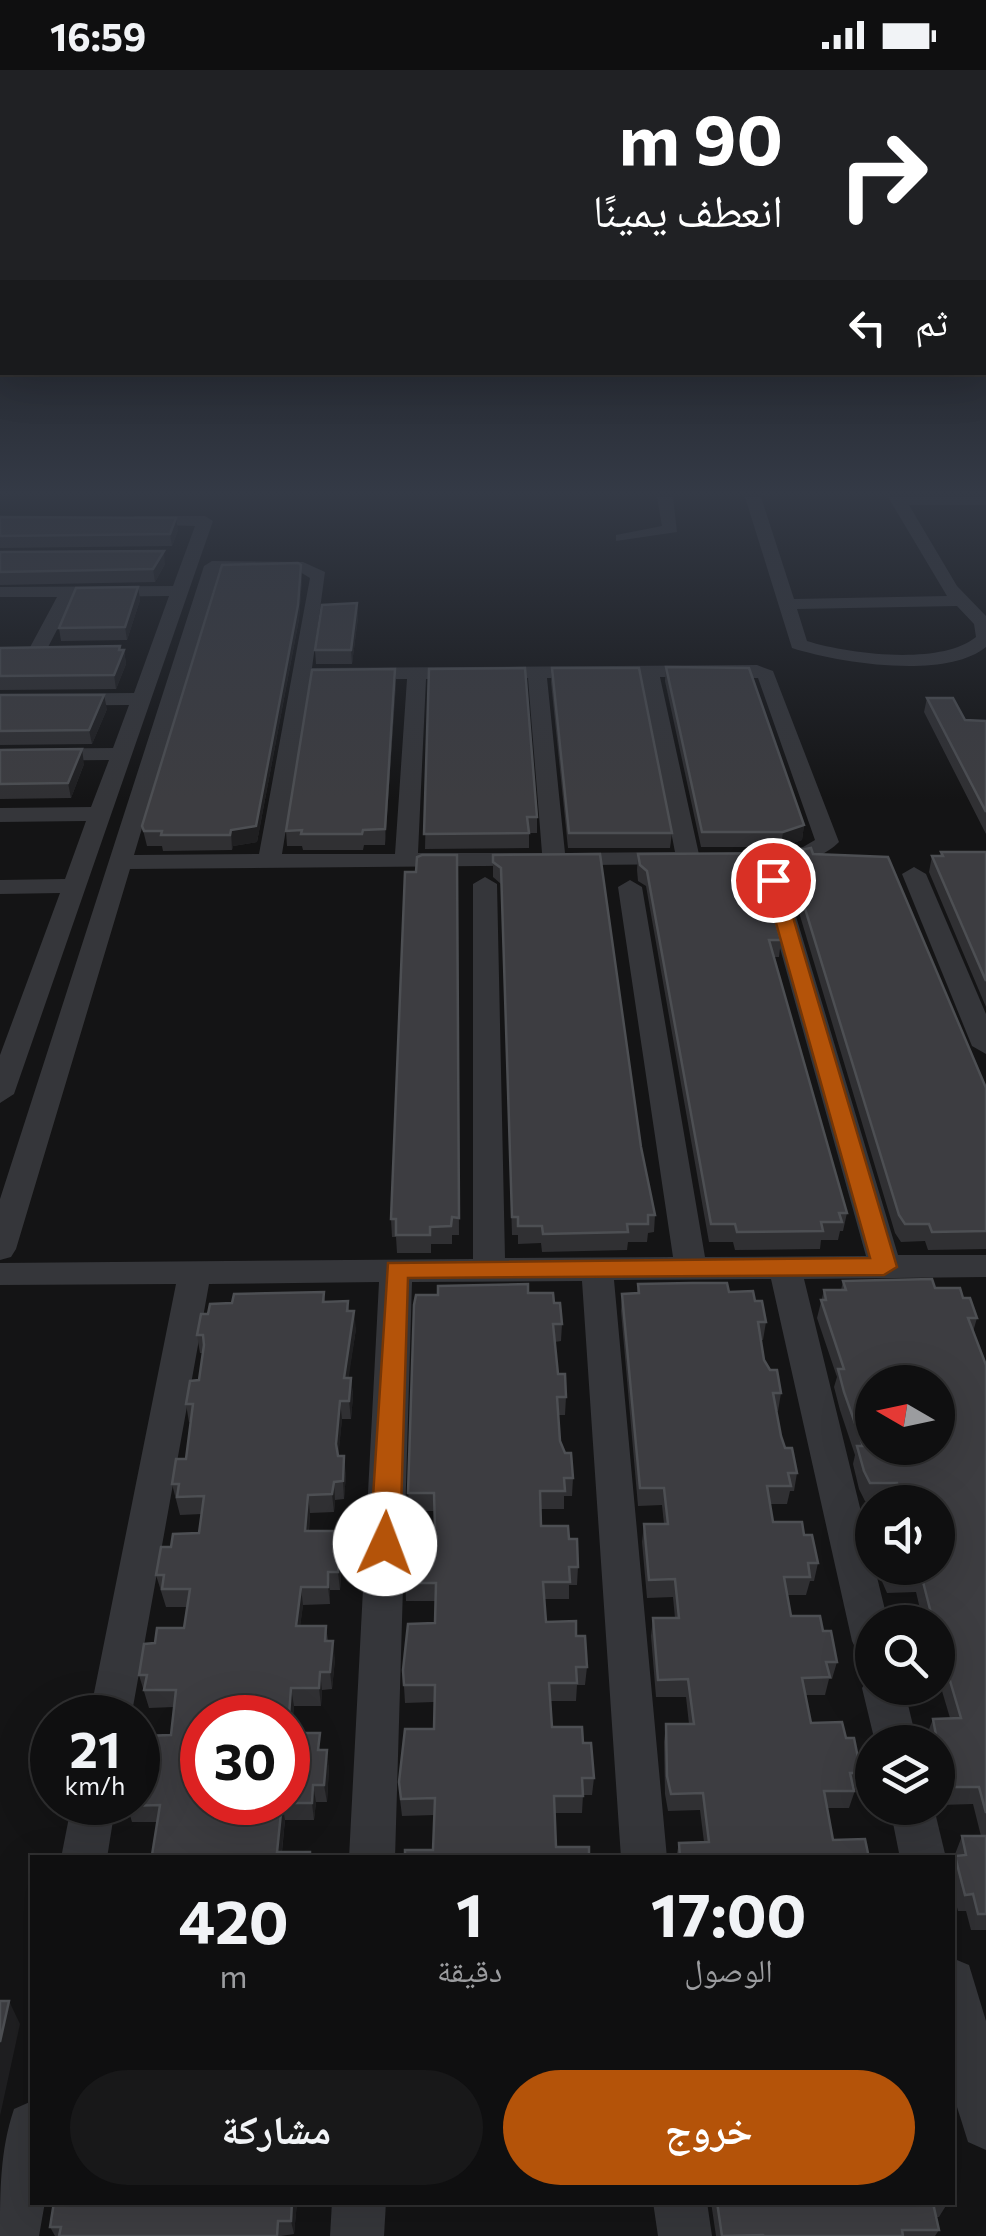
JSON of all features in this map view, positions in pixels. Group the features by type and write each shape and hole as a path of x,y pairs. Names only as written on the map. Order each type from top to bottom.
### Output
{"street":[{"path":"36,651 65,598"},
{"path":"3,1078 142,699 150,650 176,598"},
{"path":"0,1249 202,598"},
{"path":"269,861 314,598"},
{"path":"784,598 799,644 819,652 938,657 968,652 985,638 974,610 958,598"},
{"path":"786,604 960,601"},
{"path":"122,862 697,859 649,670"},
{"path":"301,674 738,670 766,675 827,842 809,853 745,858"},
{"path":"537,672 554,859"},
{"path":"406,860 416,673"},
{"path":"0,700 142,699"},
{"path":"0,755 122,754"},
{"path":"0,814 100,814"},
{"path":"914,874 986,1046"},
{"path":"773,880 884,1267"},
{"path":"485,884 490,1268"},
{"path":"0,886 71,886"},
{"path":"630,887 691,1268"},
{"path":"785,1267 864,1605"},
{"path":"0,1274 884,1267 983,1275"},
{"path":"597,1268 644,1855"},
{"path":"372,1855 396,1269"},
{"path":"114,1695 194,1274"},
{"path":"85,1855 90,1825"},
{"path":"916,1825 922,1855"},
{"path":"955,1995 986,2124"},
{"path":"12,2236 30,2138"},
{"path":"357,2236 358,2205"},
{"path":"680,2205 685,2236"}],"building":[{"path":"72,598 134,598 125,627 59,628"},
{"path":"212,598 299,598 256,826 231,830 230,835 161,835 162,831 144,831 142,826"},
{"path":"357,603 351,650 315,650 322,605"},
{"path":"120,646 119,650 124,650 114,675 0,676 0,648"},
{"path":"666,667 749,668 804,825 783,832 702,832"},
{"path":"525,668 537,817 527,817 529,833 424,834 429,669"},
{"path":"552,668 639,668 672,833 569,833"},
{"path":"395,669 385,829 363,830 362,834 286,831 312,670"},
{"path":"0,695 104,695 89,730 0,731"},
{"path":"927,698 953,698 965,720 986,721 986,812"},
{"path":"82,749 68,783 0,784 0,750"},
{"path":"811,848 813,854 888,857 986,1088 986,1231 932,1232 929,1224 905,1224 899,1215 791,863 773,854 759,865 781,940 769,940 847,1213 839,1213 842,1222 821,1222 823,1231 737,1232 735,1224 711,1224 647,871 640,865 638,854 784,853"},
{"path":"941,852 986,852 986,981 932,856 943,856"},
{"path":"600,854 641,1147 655,1215 648,1215 648,1224 627,1224 628,1232 543,1234 542,1226 518,1226 518,1217 512,1217 501,868 493,862 493,855"},
{"path":"457,855 459,1218 452,1217 451,1226 430,1227 430,1235 396,1235 396,1219 391,1219 405,872 416,872 417,857"},
{"path":"932,1279 935,1288 960,1288 963,1298 970,1298 977,1318 968,1318 986,1365 986,1813 979,1787 955,1787 955,1725 934,1725 933,1719 961,1718 955,1698 955,1605 929,1605 924,1585 955,1585 955,1485 870,1483 862,1465 955,1465 955,1365 855,1365 855,1423 838,1369 844,1369 821,1300 826,1300 824,1290 846,1290 843,1281"},
{"path":"727,1283 729,1292 753,1291 755,1301 762,1301 766,1322 758,1322 764,1360 770,1370 777,1370 781,1393 773,1393 781,1436 785,1448 792,1448 797,1473 788,1473 791,1486 767,1486 773,1522 802,1522 804,1535 812,1535 818,1563 808,1563 810,1577 784,1577 791,1616 820,1616 823,1631 831,1631 837,1662 826,1662 830,1677 802,1678 811,1723 842,1722 846,1738 854,1738 855,1743 855,1773 850,1773 854,1791 824,1791 833,1840 865,1839 868,1855 680,1855 679,1843 709,1842 703,1793 671,1794 667,1776 666,1724 694,1724 688,1679 658,1680 653,1618 679,1618 675,1579 649,1580 644,1524 668,1524 664,1488 640,1488 622,1294 639,1293 638,1284"},
{"path":"528,1284 528,1293 553,1293 554,1303 560,1303 562,1324 553,1324 558,1374 565,1374 566,1397 557,1397 560,1441 565,1453 571,1453 573,1478 564,1478 565,1491 540,1491 541,1526 568,1526 569,1539 577,1539 578,1567 569,1567 570,1582 543,1582 546,1622 576,1621 576,1636 585,1636 587,1667 576,1667 577,1683 549,1683 552,1727 582,1727 583,1743 591,1743 594,1778 582,1778 583,1796 554,1796 556,1847 589,1847 589,1855 405,1855 405,1850 433,1850 435,1798 401,1799 399,1782 405,1729 434,1729 435,1685 404,1685 403,1670 408,1624 435,1623 436,1583 405,1583 409,1528 435,1528 434,1493 408,1493 414,1305 416,1295 438,1295 438,1286"},
{"path":"324,1292 323,1302 348,1301 347,1311 354,1311 344,1378 351,1378 349,1401 340,1401 336,1444 338,1456 344,1456 343,1481 334,1482 332,1494 308,1495 305,1531 334,1531 333,1544 340,1544 338,1572 328,1572 328,1587 301,1587 296,1626 326,1626 325,1641 333,1641 330,1672 320,1672 319,1688 291,1688 290,1695 180,1695 180,1825 280,1825 277,1852 310,1855 152,1855 157,1825 160,1825 160,1735 171,1735 176,1690 144,1690 147,1675 139,1675 144,1644 155,1643 157,1628 184,1628 190,1589 162,1589 164,1575 156,1575 161,1547 171,1547 173,1534 199,1533 204,1496 177,1497 179,1484 172,1484 176,1459 186,1459 193,1404 186,1404 190,1381 199,1380 204,1345 203,1335 197,1335 201,1314 208,1314 210,1304 232,1303 234,1294"},
{"path":"310,1733 320,1733 318,1750 327,1750 324,1785 313,1785 310,1803"},
{"path":"962,1836 986,1836 986,1914 978,1914 973,1894 965,1895 955,1856 966,1855"},
{"path":"0,2001 9,2001 0,2042"},
{"path":"54,2205 292,2205 291,2221 278,2221 277,2236 59,2236 61,2227 50,2227"},
{"path":"717,2205 933,2205 939,2230 902,2230 903,2236 722,2236"}],"route":[{"path":"385,1544 396,1269 884,1267 773,880"}]}
